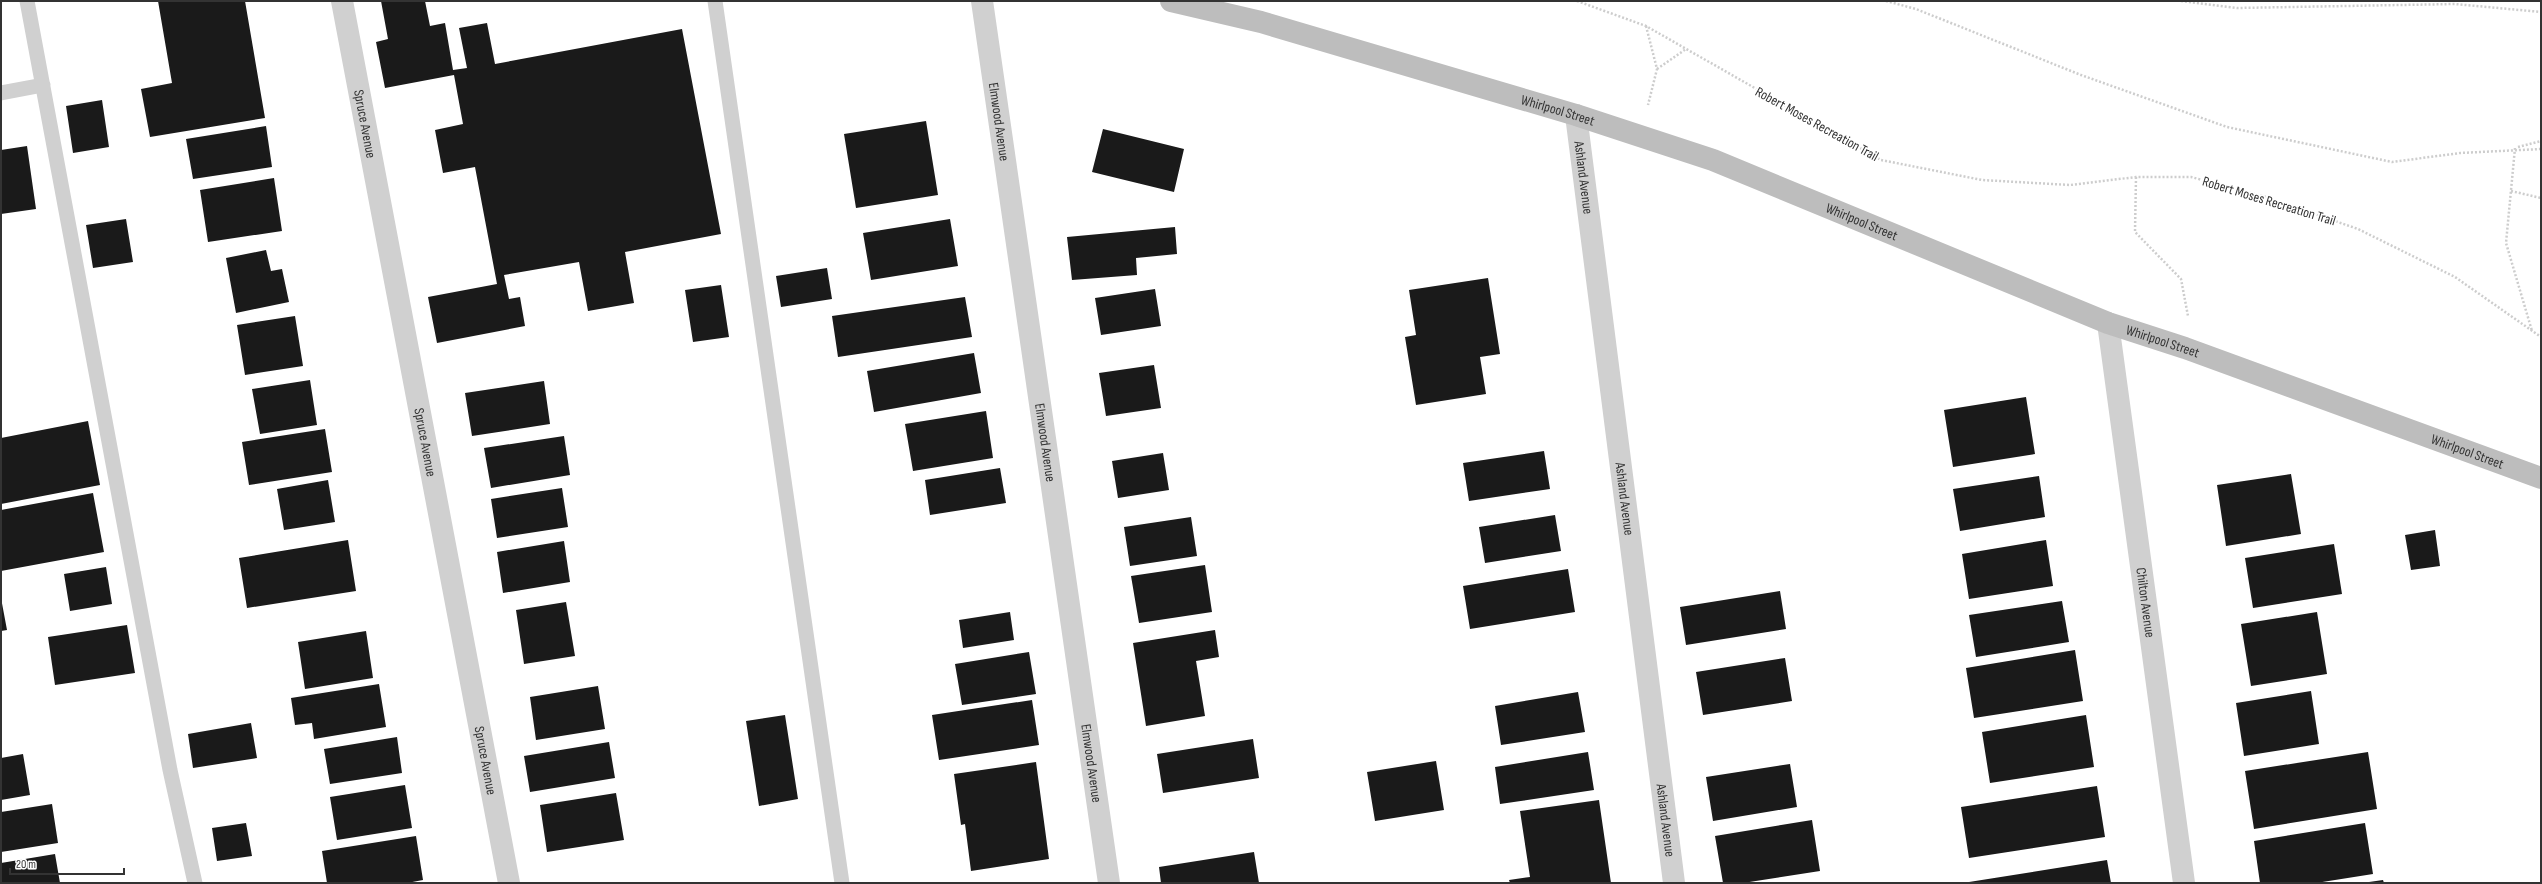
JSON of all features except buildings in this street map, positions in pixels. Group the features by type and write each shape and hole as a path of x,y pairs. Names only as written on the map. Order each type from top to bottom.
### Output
{"street":[{"name":"Spruce Avenue","path":"342,1 509,883"},
{"name":"Elmwood Avenue","path":"982,1 1109,883"},
{"name":"Whirlpool Street","path":"1171,1 1261,22 1576,115 1713,160 2108,323 2185,348 2541,478"},
{"name":"Ashland Avenue","path":"1576,115 1674,883"},
{"name":"Chilton Avenue","path":"2108,323 2184,883"}],"lane":[{"path":"27,1 169,762 195,883"},
{"path":"715,1 842,883"},
{"path":"1,93 43,85"}],"path":[{"name":"Robert Moses Recreation Trail","path":"1577,1 1646,26 1881,160 1982,180 2070,185 2136,177 2191,177 2262,196 2358,229 2455,277 2541,337"},
{"path":"1886,1 1916,9 2081,75 2227,127 2392,162 2515,148 2541,148"},
{"path":"2181,1 2237,8 2455,4 2541,12"},
{"path":"1639,136 1657,69 1646,26"},
{"path":"1657,69 1686,49"},
{"path":"2515,148 2541,141"},
{"path":"2515,148 2506,243 2532,331"},
{"path":"2136,177 2135,232 2181,279 2189,321"},
{"path":"2511,191 2541,198"}]}
